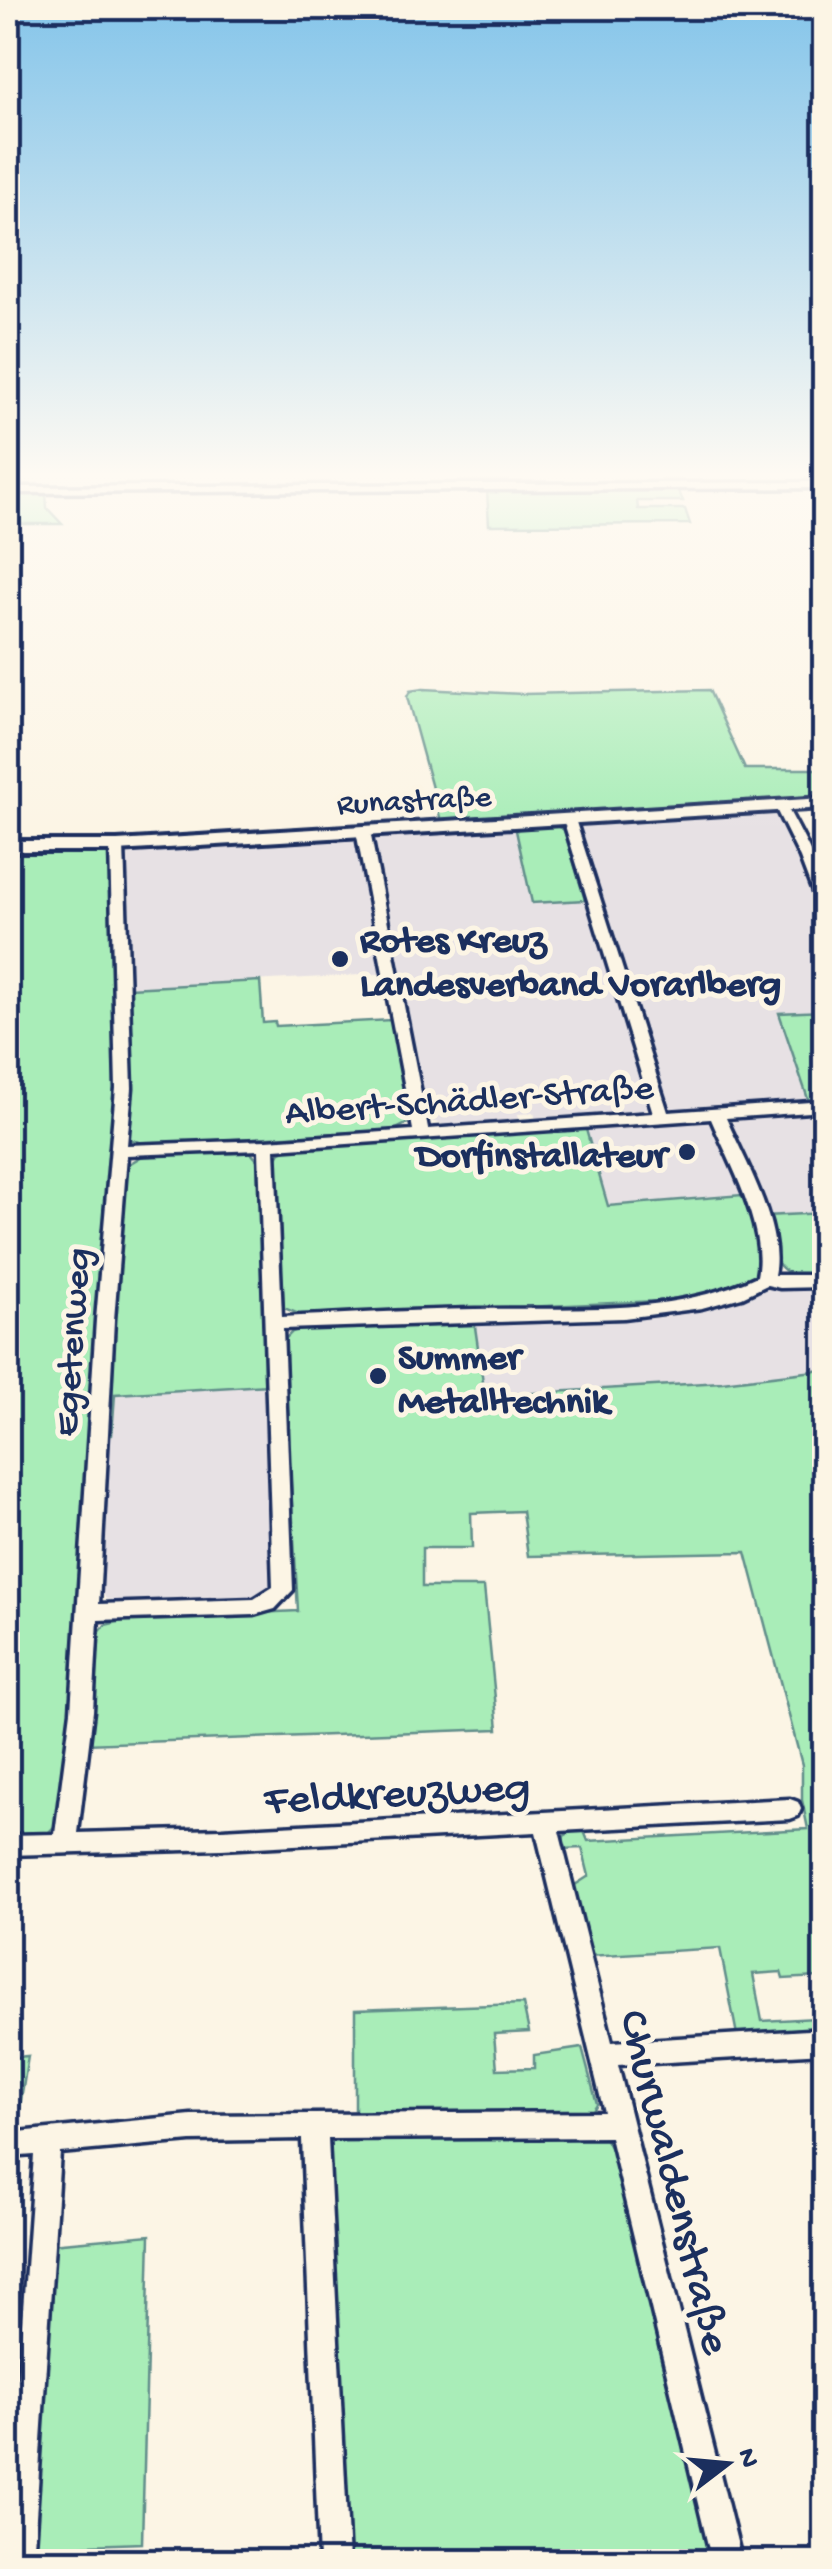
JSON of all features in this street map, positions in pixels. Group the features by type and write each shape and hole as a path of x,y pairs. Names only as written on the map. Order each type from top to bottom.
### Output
{"street":[{"name":"Runastraße","path":"8,846 117,846 824,802"},
{"path":"780,806 824,902"},
{"path":"569,819 661,1115"},
{"path":"363,831 420,1132"},
{"name":"Egetenweg","path":"65,1843 82,1711 124,1035 117,846"},
{"name":"Albert-Schädler-Straße","path":"118,1150 267,1144 824,1106"},
{"path":"716,1112 760,1220 770,1261 766,1278"},
{"path":"88,1612 254,1607 268,1603 283,1590 267,1144"},
{"path":"275,1323 652,1308 737,1293 766,1278 780,1282 824,1281"},
{"name":"Feldkreuzweg","path":"8,1845 222,1839 790,1808"},
{"name":"Churwaldenstraße","path":"545,1821 727,2562"},
{"path":"601,2054 824,2041"},
{"path":"8,2145 191,2128 619,2124"},
{"path":"314,2126 334,2562"},
{"path":"18,2562 16,2508 48,2142"}],"shaded area":[{"path":"780,805 824,903 824,1011 779,1013 810,1106 824,1106 824,1213 765,1216 728,1127 739,1116 717,1113 742,1195 608,1206 584,1121 660,1115 614,985 650,1100 647,1109 628,1114 536,1120 534,1113 518,1114 519,1121 449,1126 431,1121 426,1112 396,973 129,988 122,985 117,846"},
{"path":"824,1281 824,1370 722,1382 484,1396 473,1315 652,1308 753,1287"},
{"path":"269,1385 276,1580 268,1591 247,1600 125,1603 106,1599 98,1586 105,1436 112,1435 115,1394"}],"green space":[{"path":"709,690 745,769 824,769 824,796 441,821 407,697 410,691 523,694"},
{"path":"554,824 564,830 585,900 532,903 515,826"},
{"path":"8,849 100,850 109,855 117,1086 75,1713 58,1823 47,1834 8,1838"},
{"path":"260,981 263,1023 275,1022 276,1026 391,1020 408,1123 394,1130 145,1144 129,1139 129,988"},
{"path":"824,1011 824,1102 809,1102 779,1013"},
{"path":"585,1126 608,1206 742,1195 759,1246 756,1276 716,1292 658,1301 306,1317 284,1308 274,1162 280,1152 293,1147"},
{"path":"249,1151 260,1163 269,1385 115,1394 112,1435 105,1436 124,1167 144,1155"},
{"path":"824,1213 824,1277 794,1275 785,1270 775,1256 765,1216"},
{"path":"474,1320 485,1396 722,1382 824,1370 824,1990 818,1977 783,1979 781,1972 753,1974 762,2021 816,2018 822,2031 737,2035 720,1948 588,1956 574,1895 575,1885 589,1876 582,1848 562,1849 564,1836 582,1826 588,1841 808,1829 802,1800 802,1765 746,1552 528,1556 522,1511 471,1513 472,1548 422,1548 422,1587 484,1587 498,1729 85,1744 96,1637 105,1625 136,1618 298,1611 283,1341 292,1332 308,1327"},
{"path":"523,2004 529,2032 494,2034 497,2069 534,2068 534,2055 582,2048 597,2104 593,2110 355,2118 355,2010"},
{"path":"28,2056 17,2126 8,2135 8,2058"},
{"path":"604,2136 614,2155 713,2561 341,2561 325,2137"},
{"path":"150,2235 142,2543 33,2547 51,2244"}],"place":[{"name":"Rotes Kreuz Landesverband Vorarlberg","path":"340,959"},
{"name":"Dorfinstallateur","path":"687,1152"},
{"name":"Summer Metalltechnik","path":"378,1376"}]}
